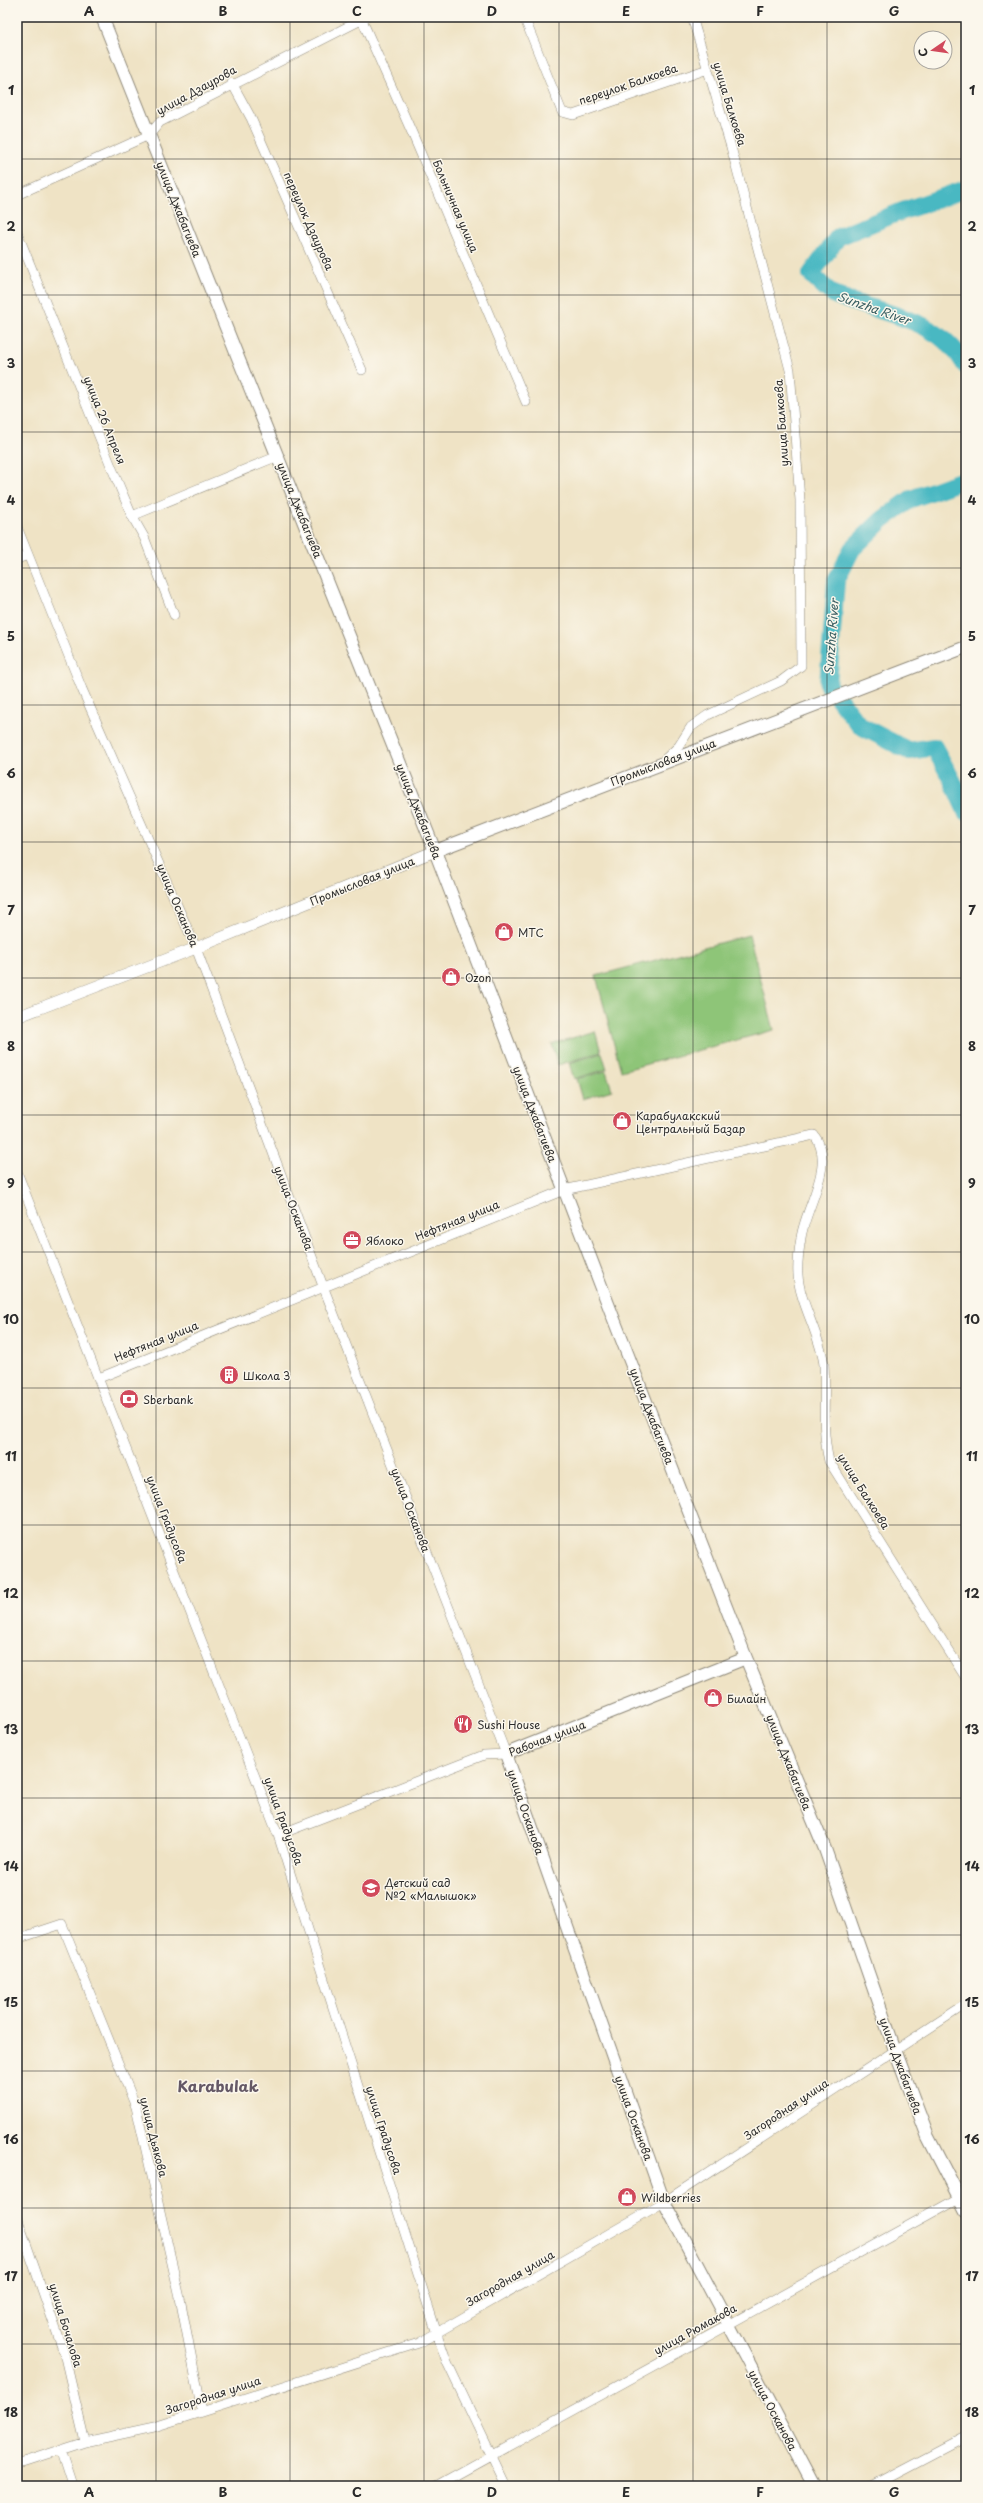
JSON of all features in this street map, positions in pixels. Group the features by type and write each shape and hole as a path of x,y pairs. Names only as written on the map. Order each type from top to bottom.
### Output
{"main road":[{"name":"улица Джабагиева","path":"102,17 435,851 564,1190 746,1658 825,1850 895,2050 928,2137 962,2196 966,2211"},
{"name":"Промысловая улица","path":"435,851 966,647"},
{"name":"Рабочая улица","path":"506,1754 746,1658"},
{"name":"улица Осканова","path":"506,1754 664,2202 814,2486"}],"street":[{"name":"переулок Балкоева","path":"524,17 562,112 573,115 708,69"},
{"name":"улица Балкоева","path":"661,763 679,746 691,727 708,715 781,680 801,666 800,500 790,370 774,304 692,17"},
{"name":"улица Дзаурова","path":"17,195 149,135 160,122 232,83 364,18"},
{"name":"Больничная улица","path":"364,18 526,402"},
{"name":"переулок Дзаурова","path":"232,83 251,118 362,370"},
{"name":"улица 26 Апреля","path":"17,232 132,516 144,536 174,615"},
{"path":"132,516 278,456"},
{"name":"улица Осканова","path":"17,528 82,689 196,948 323,1286 506,1754"},
{"path":"17,559 28,554"},
{"name":"Промысловая улица","path":"17,1017 196,948 435,851"},
{"name":"улица Балкоева","path":"814,1135 822,1145 823,1155 814,1201 801,1236 798,1275 824,1364 824,1441 829,1461 966,1678"},
{"name":"Нефтяная улица","path":"99,1378 323,1286 564,1190 814,1135"},
{"name":"улица Градусова","path":"17,1172 278,1835 437,2334 447,2362 506,2486"},
{"name":"Рабочая улица","path":"278,1835 484,1755 506,1754"},
{"name":"улица Дьякова","path":"17,1939 62,1924 136,2107 180,2298 202,2411"},
{"name":"Загородная улица","path":"17,2464 85,2442 154,2427 419,2344 664,2202 966,2004"},
{"name":"улица Рюмакова","path":"436,2486 962,2196"},
{"name":"улица Бочалова","path":"17,2217 64,2353 85,2442"},
{"path":"871,2486 966,2436"},
{"path":"61,2449 73,2486"}],"green space":[{"path":"749,935 774,1030 621,1071 596,976"},
{"path":"595,1031 601,1052 558,1065 552,1044"},
{"path":"602,1053 607,1069 574,1079 569,1063"},
{"path":"606,1071 612,1090 583,1099 577,1079"}],"waterway":[{"name":"Sunzha River","path":"966,189 900,212 838,237 811,274 837,296 909,320 925,327 941,337 954,349 966,366"},
{"name":"Sunzha River","path":"966,479 911,499 882,520 852,549 836,581 828,685 859,725 909,751 934,747 952,780 966,811"}],"place":[{"name":"МТС","path":"504,932"},
{"name":"Ozon","path":"451,977"},
{"name":"Карабулакский Центральный Базар","path":"622,1121"},
{"name":"Яблоко","path":"352,1240"},
{"name":"Школа 3","path":"229,1375"},
{"name":"Sberbank","path":"129,1399"},
{"name":"Билайн","path":"713,1698"},
{"name":"Sushi House","path":"463,1724"},
{"name":"Детский сад №2 «Малышок»","path":"371,1888"},
{"name":"Wildberries","path":"627,2197"}],"district":[{"name":"Karabulak","path":"218,2085"}]}
